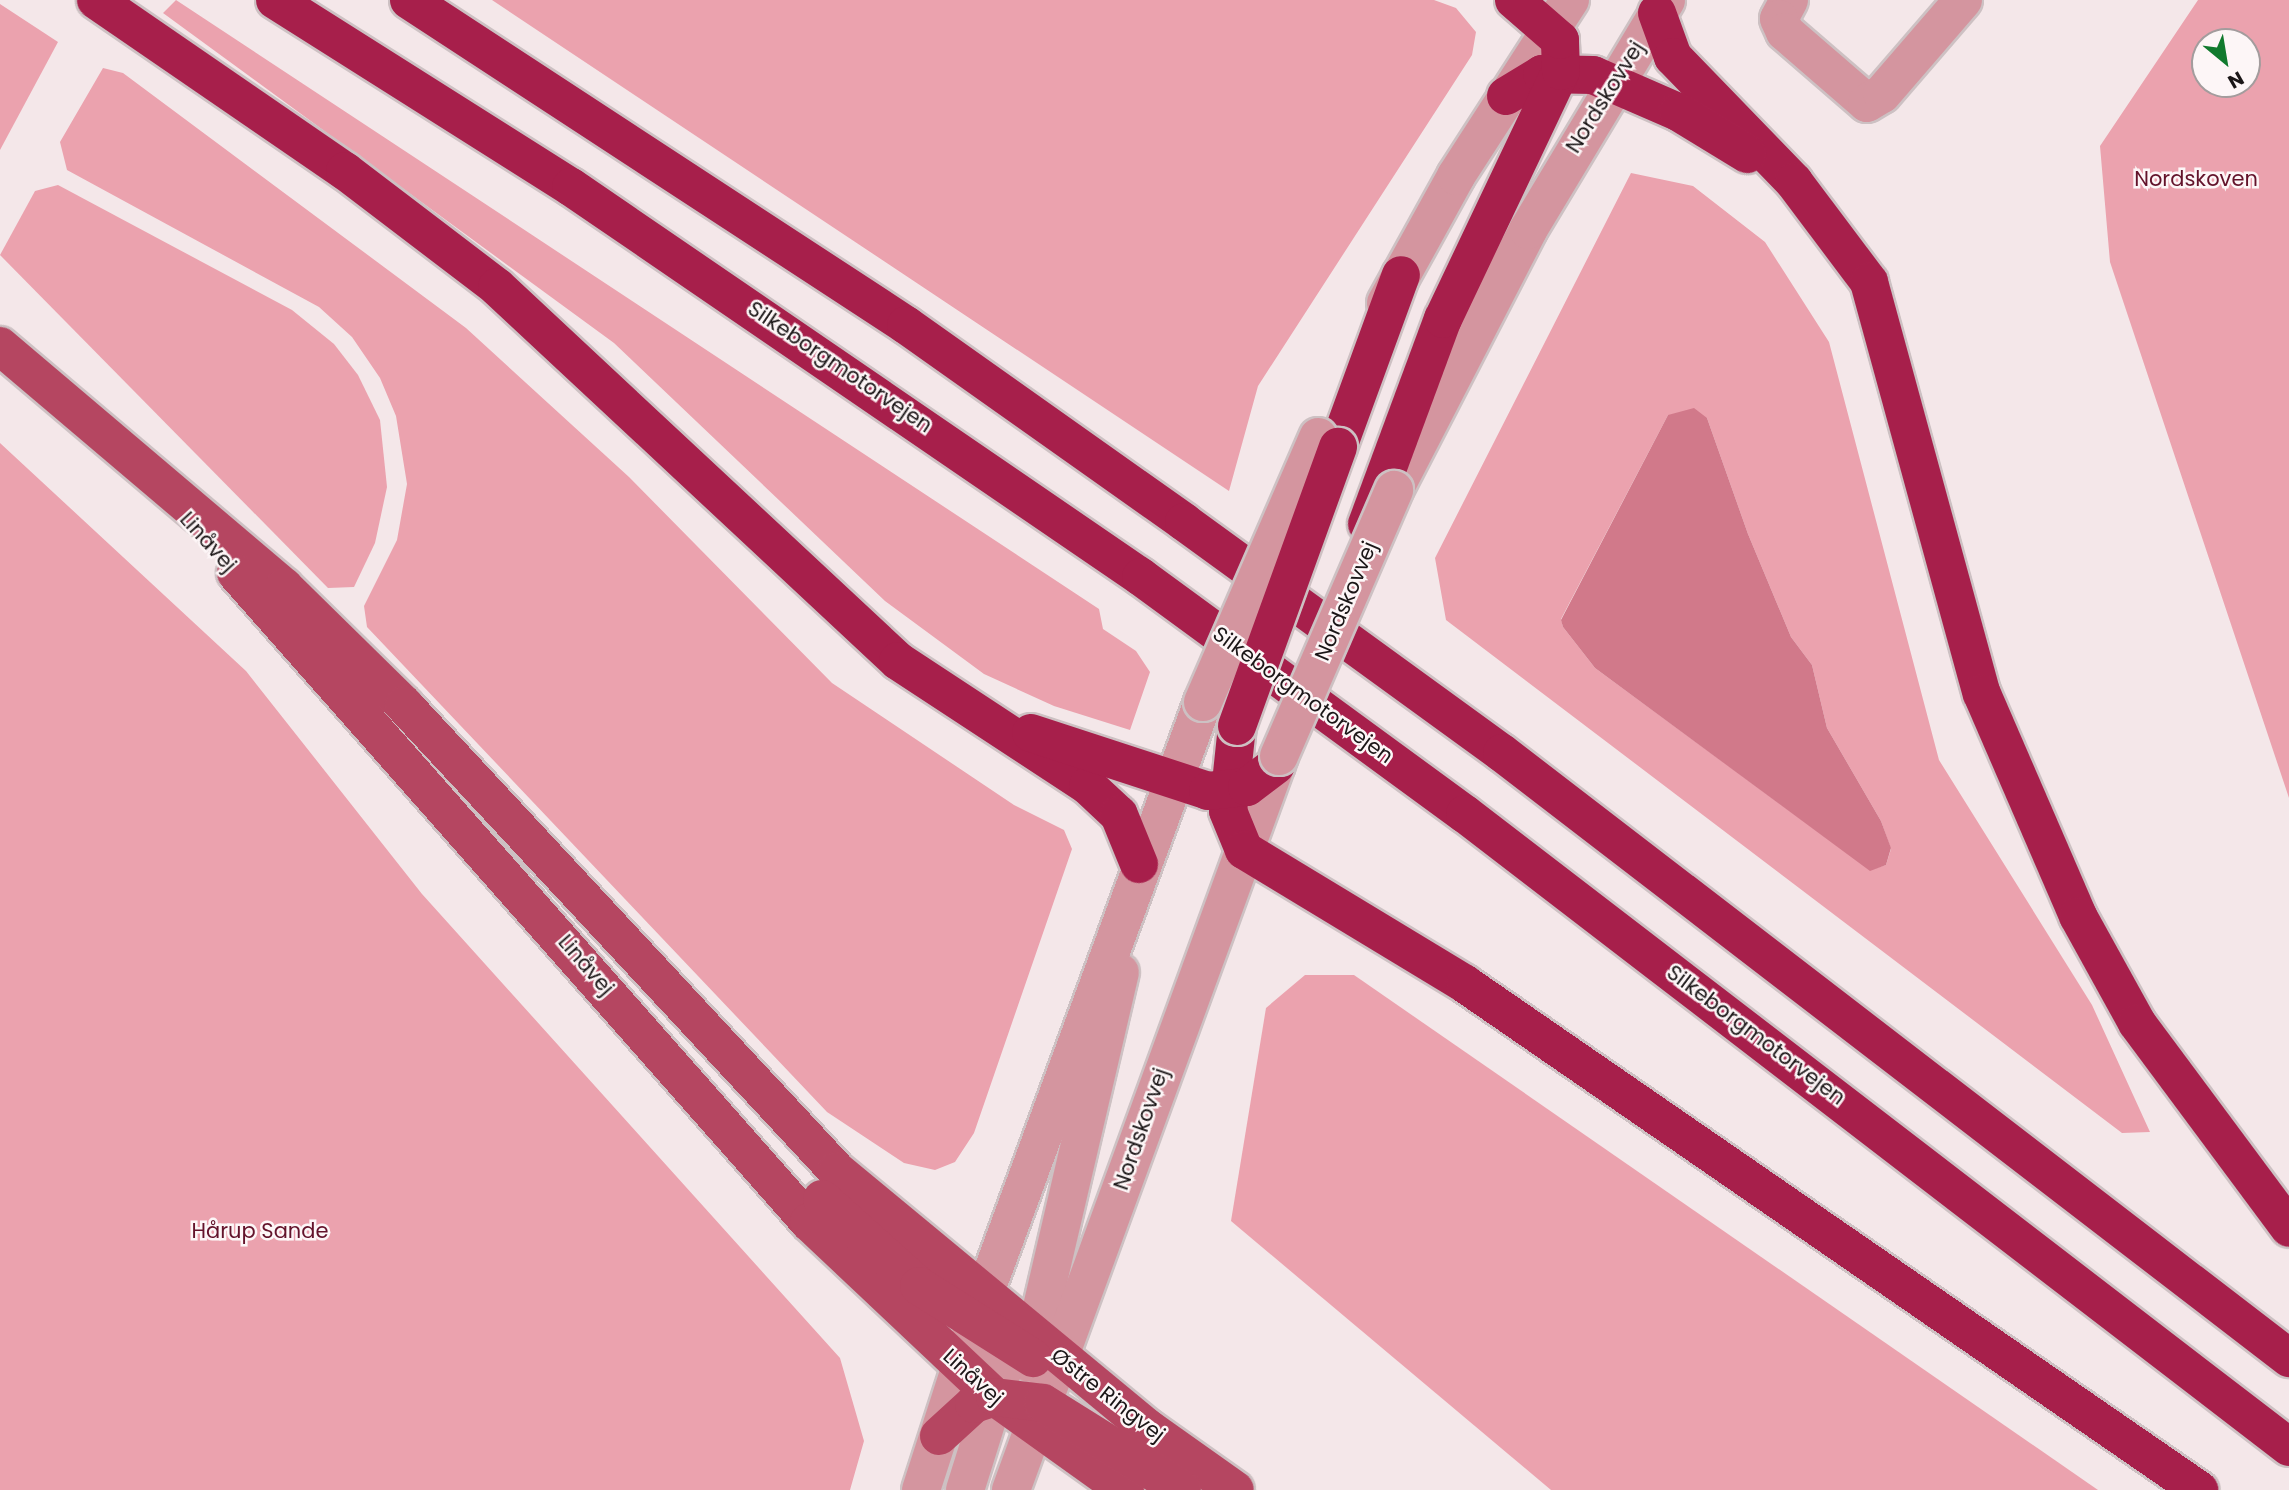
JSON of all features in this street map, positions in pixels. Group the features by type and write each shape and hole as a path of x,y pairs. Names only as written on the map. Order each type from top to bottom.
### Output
{"highway":[{"path":"96,0 345,171 498,287 864,631 983,717 1096,793 1119,815 1139,863"},
{"name":"Silkeborgmotorvejen","path":"275,0 663,248 1142,577 1465,814 2289,1447"},
{"path":"409,0 906,325 1184,522 1502,753 2289,1358"},
{"path":"1387,486 1443,319 1561,71 1561,14 1514,0"},
{"path":"1662,6 1672,57 1794,182 1869,282 1982,694 2078,916 2144,1034 2289,1228"},
{"path":"1506,96 1542,74 1561,71 1616,80 1794,182"},
{"path":"1401,275 1328,442 1237,726 1227,791 1231,833 1244,850 1465,984 2199,1490"},
{"path":"983,717 1171,778 1227,791 1261,780 1278,761"}],"main road":[{"name":"Linåvej","path":"0,346 155,483 284,587 394,695 794,1129 1013,1335"},
{"name":"Linåvej","path":"155,483 613,995 654,1053 809,1222 959,1365 1024,1407"},
{"path":"613,995 670,1038 829,1207 1013,1335"},
{"name":"Østre Ringvej","path":"1013,1335 1235,1490"},
{"path":"1024,1407 1125,1490"},
{"path":"939,1436 957,1415 1024,1407 1182,1490"}],"street":[{"path":"1789,0 1779,19 1785,32 1867,103 1882,94 1963,0"},
{"name":"Nordskovvej","path":"1013,1335 1244,850 1336,624 1387,486 1616,80 1662,6"},
{"path":"1401,275 1506,96 1561,14"},
{"path":"1011,1490 1024,1407 1013,1335 1139,863 1203,702 1328,442"},
{"path":"965,1490 1024,1407 1013,1335 1108,1037 1139,863"},
{"path":"921,1490 959,1365 1013,1335"}],"green space":[{"path":"176,0 1099,609 1103,629 1136,651 1150,672 1130,730 1054,706 984,674 885,601 614,343 163,13"},
{"path":"492,0 1434,0 1456,8 1476,32 1472,55 1258,386 1229,491"},
{"name":"Nordskoven","path":"2198,0 2289,0 2289,798 2110,262 2100,146"},
{"path":"0,4 58,42 0,150"},
{"path":"103,68 123,73 466,328 629,477 832,683 1014,805 1064,830 1072,849 974,1133 955,1162 935,1170 904,1163 827,1112 367,627 364,606 397,540 407,484 396,416 380,378 352,337 319,307 67,170 60,142"},
{"path":"1631,173 1693,186 1765,242 1829,342 1939,760 2092,1005 2150,1132 2122,1133 1446,620 1435,558","holes":["1668,415 1707,418 1748,534 1791,637 1812,665 1827,728 1881,821 1891,849 1886,865 1870,870 1595,668 1563,627 1561,619"]},
{"path":"58,185 292,310 334,344 358,375 380,420 387,487 375,543 354,587 328,588 0,255 35,191"},
{"name":"Hårup Sande","path":"0,443 246,671 422,894 840,1358 864,1441 850,1490 0,1490"},
{"path":"1305,975 1354,975 2098,1490 1551,1490 1231,1221 1266,1008"}],"shaded area":[{"path":"1694,408 1707,418 1748,534 1791,637 1812,665 1827,728 1881,821 1891,848 1886,865 1870,871 1595,668 1563,627 1561,620 1668,415"}]}
